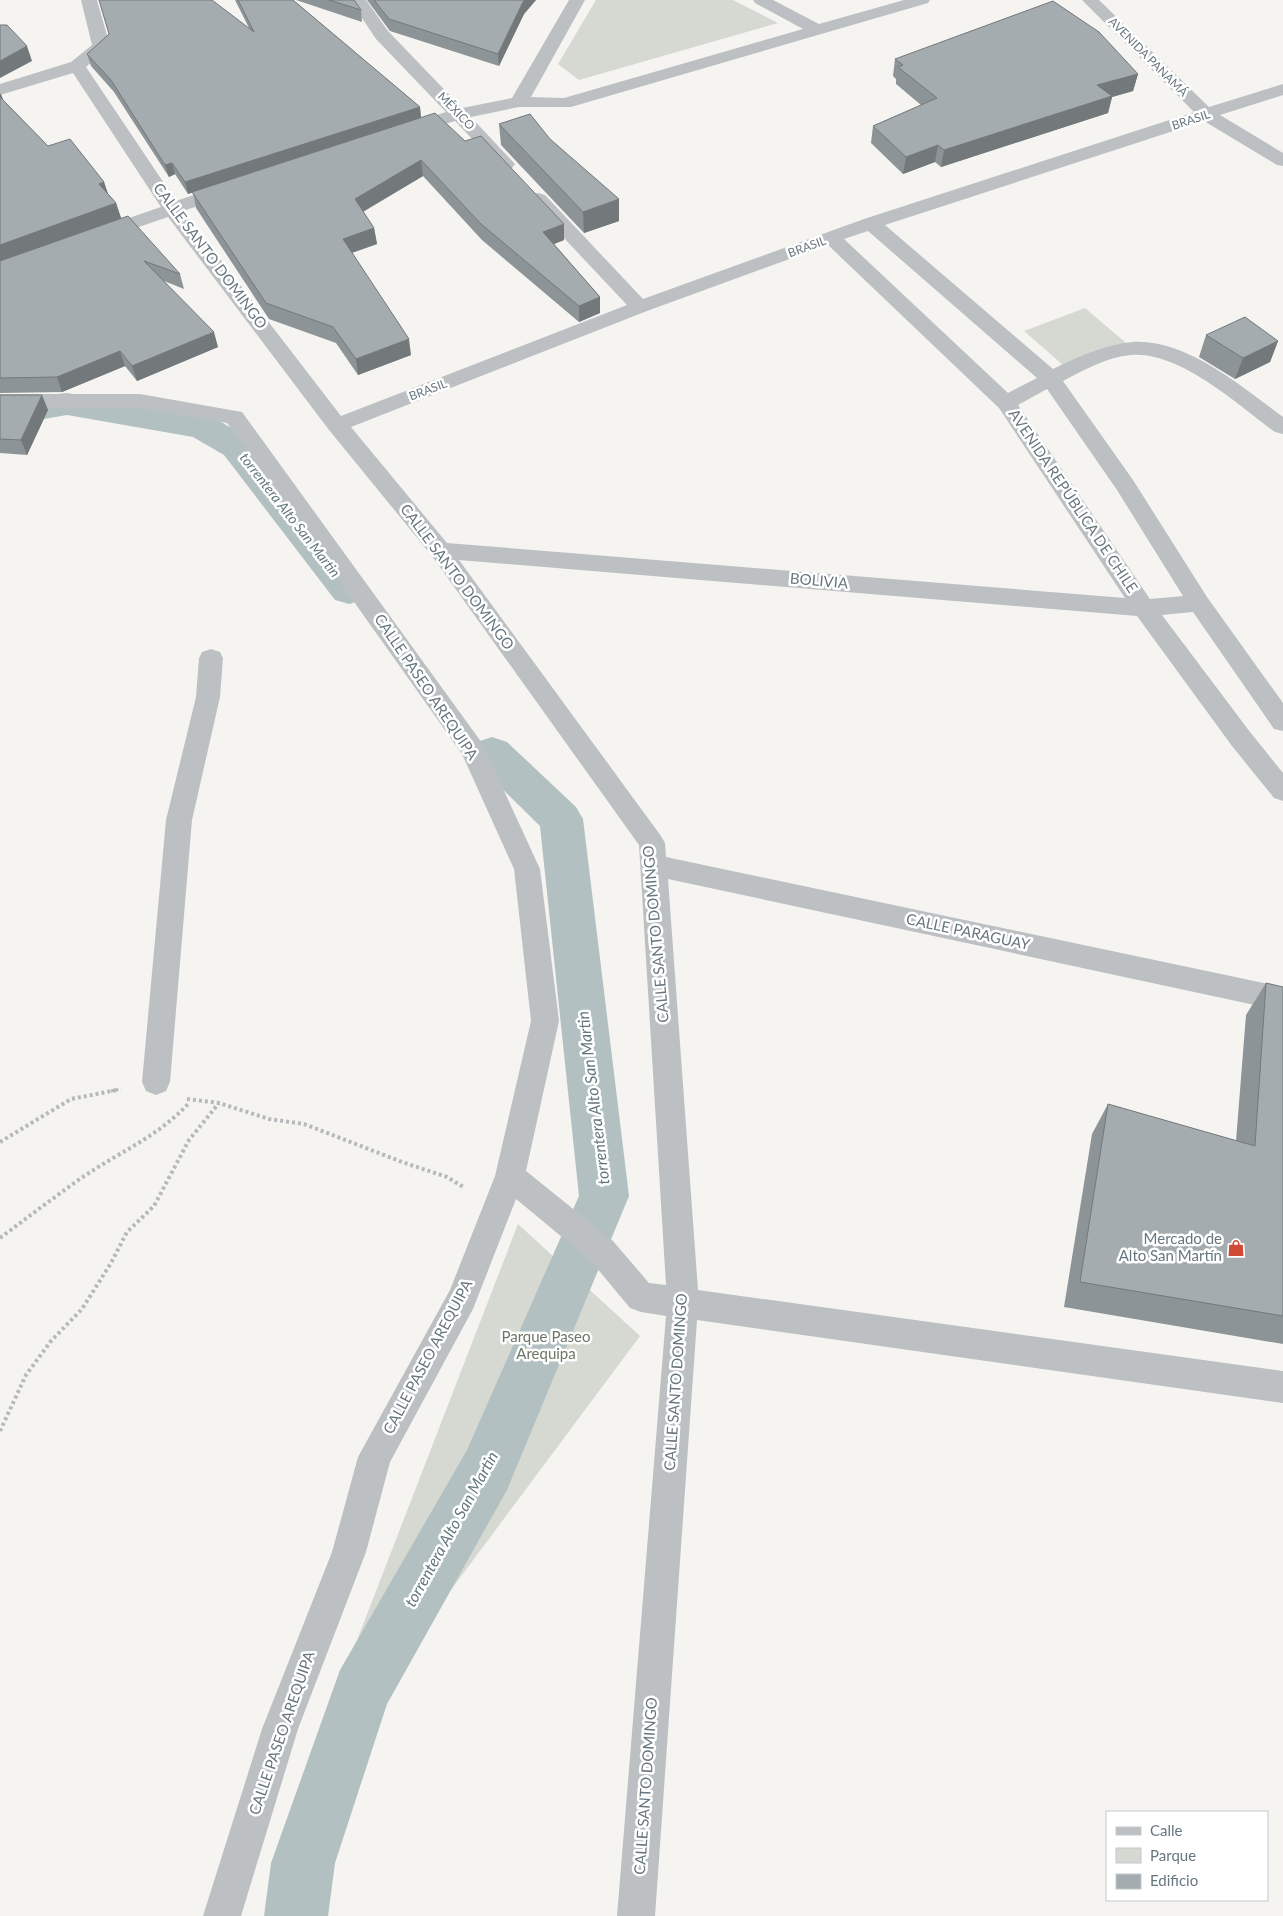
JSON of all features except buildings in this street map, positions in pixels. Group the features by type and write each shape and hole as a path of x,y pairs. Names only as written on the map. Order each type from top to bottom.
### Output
{"street":[{"path":"0,90 77,66 100,46 89,0"},
{"name":"MÉXICO","path":"358,0 382,35 640,307"},
{"path":"519,102 577,0"},
{"path":"761,0 817,30"},
{"path":"385,138 459,114 519,102 564,103 922,0"},
{"name":"AVENIDA PANAMÁ","path":"1090,0 1207,115 1283,161"},
{"name":"CALLE SANTO DOMINGO","path":"77,66 171,208 337,425 440,550 652,843 683,1302 636,1916"},
{"name":"BRASIL","path":"337,425 640,307 871,223 1283,89"},
{"path":"81,241 171,208 246,184"},
{"path":"871,223 1051,379 1125,485 1199,603 1283,722"},
{"name":"AVENIDA REPÚBLICA DE CHILE","path":"832,238 1006,403 1144,608 1241,739 1283,791"},
{"path":"1006,403 1099,356 1119,351 1146,348 1163,351 1211,377 1283,427"},
{"name":"CALLE PASEO AREQUIPA","path":"0,401 140,401 234,417 473,750 527,869 545,1021 510,1176 462,1298 375,1457 349,1552 280,1729 222,1916"},
{"name":"BOLIVIA","path":"440,550 1144,608 1199,603"},
{"path":"156,1082 180,820 208,696 211,658"},
{"path":"1241,739 1283,731"},
{"name":"CALLE PARAGUAY","path":"653,865 1283,999"},
{"path":"510,1176 602,1252 641,1297 1283,1387"}],"path":[{"path":"0,1142 71,1099 156,1082 176,1095 191,1100 219,1102 269,1119 304,1124 402,1162 447,1177 498,1207"},
{"path":"0,1238 81,1178 128,1151 176,1117 191,1100"},
{"path":"0,1431 26,1375 51,1341 82,1309 111,1263 127,1232 154,1206 189,1140 219,1102"}],"green space":[{"path":"596,0 733,0 778,23 579,80 558,64"},
{"path":"1085,308 1132,348 1071,372 1024,331"},
{"name":"Parque Paseo Arequipa","path":"518,1224 640,1336 296,1798"}],"waterway":[{"name":"torrentera Alto San Martin","path":"0,412 67,404 203,427 237,447 349,590"},
{"name":"torrentera Alto San Martin","path":"296,1916 303,1863 361,1691 487,1470 604,1196 561,819 492,753"}],"place":[{"name":"Mercado de Alto San Martín","path":"1236,1248"}]}
